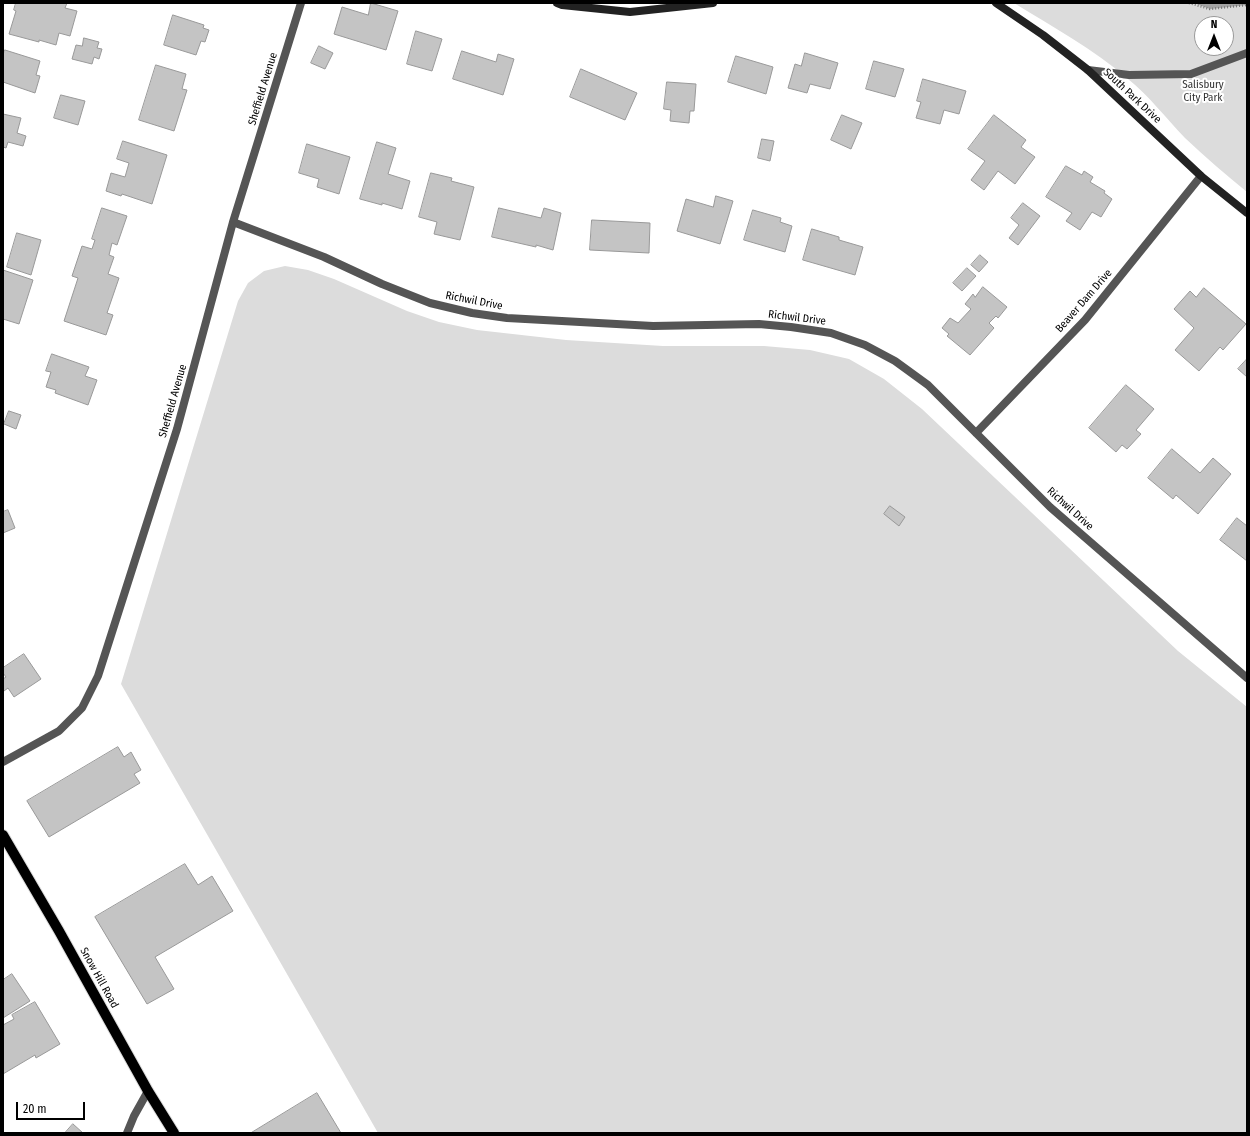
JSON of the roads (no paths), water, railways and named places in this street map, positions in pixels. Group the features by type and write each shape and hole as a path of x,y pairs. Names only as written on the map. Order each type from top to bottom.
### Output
{"main road":[{"name":"Snow Hill Road","path":"3,834 148,1091 174,1133"}],"street":[{"name":"Sheffield Avenue","path":"3,762 59,731 82,708 98,676 177,429 233,222 301,3"},
{"path":"557,3 562,5 630,12 713,3"},
{"name":"South Park Drive","path":"996,3 1043,35 1088,70 1201,176 1247,213"},
{"path":"1088,70 1129,75 1191,74 1247,53"},
{"name":"Beaver Dam Drive","path":"976,433 1085,320 1201,176"},
{"name":"Richwil Drive","path":"233,222 324,256 382,284 430,303 472,313 515,319 653,326 759,324 791,326 831,333 865,345 895,361 928,385 1050,507 1247,678"},
{"path":"127,1133 148,1091"}],"park label":[{"name":"Salisbury City Park","path":"1203,91"}]}
